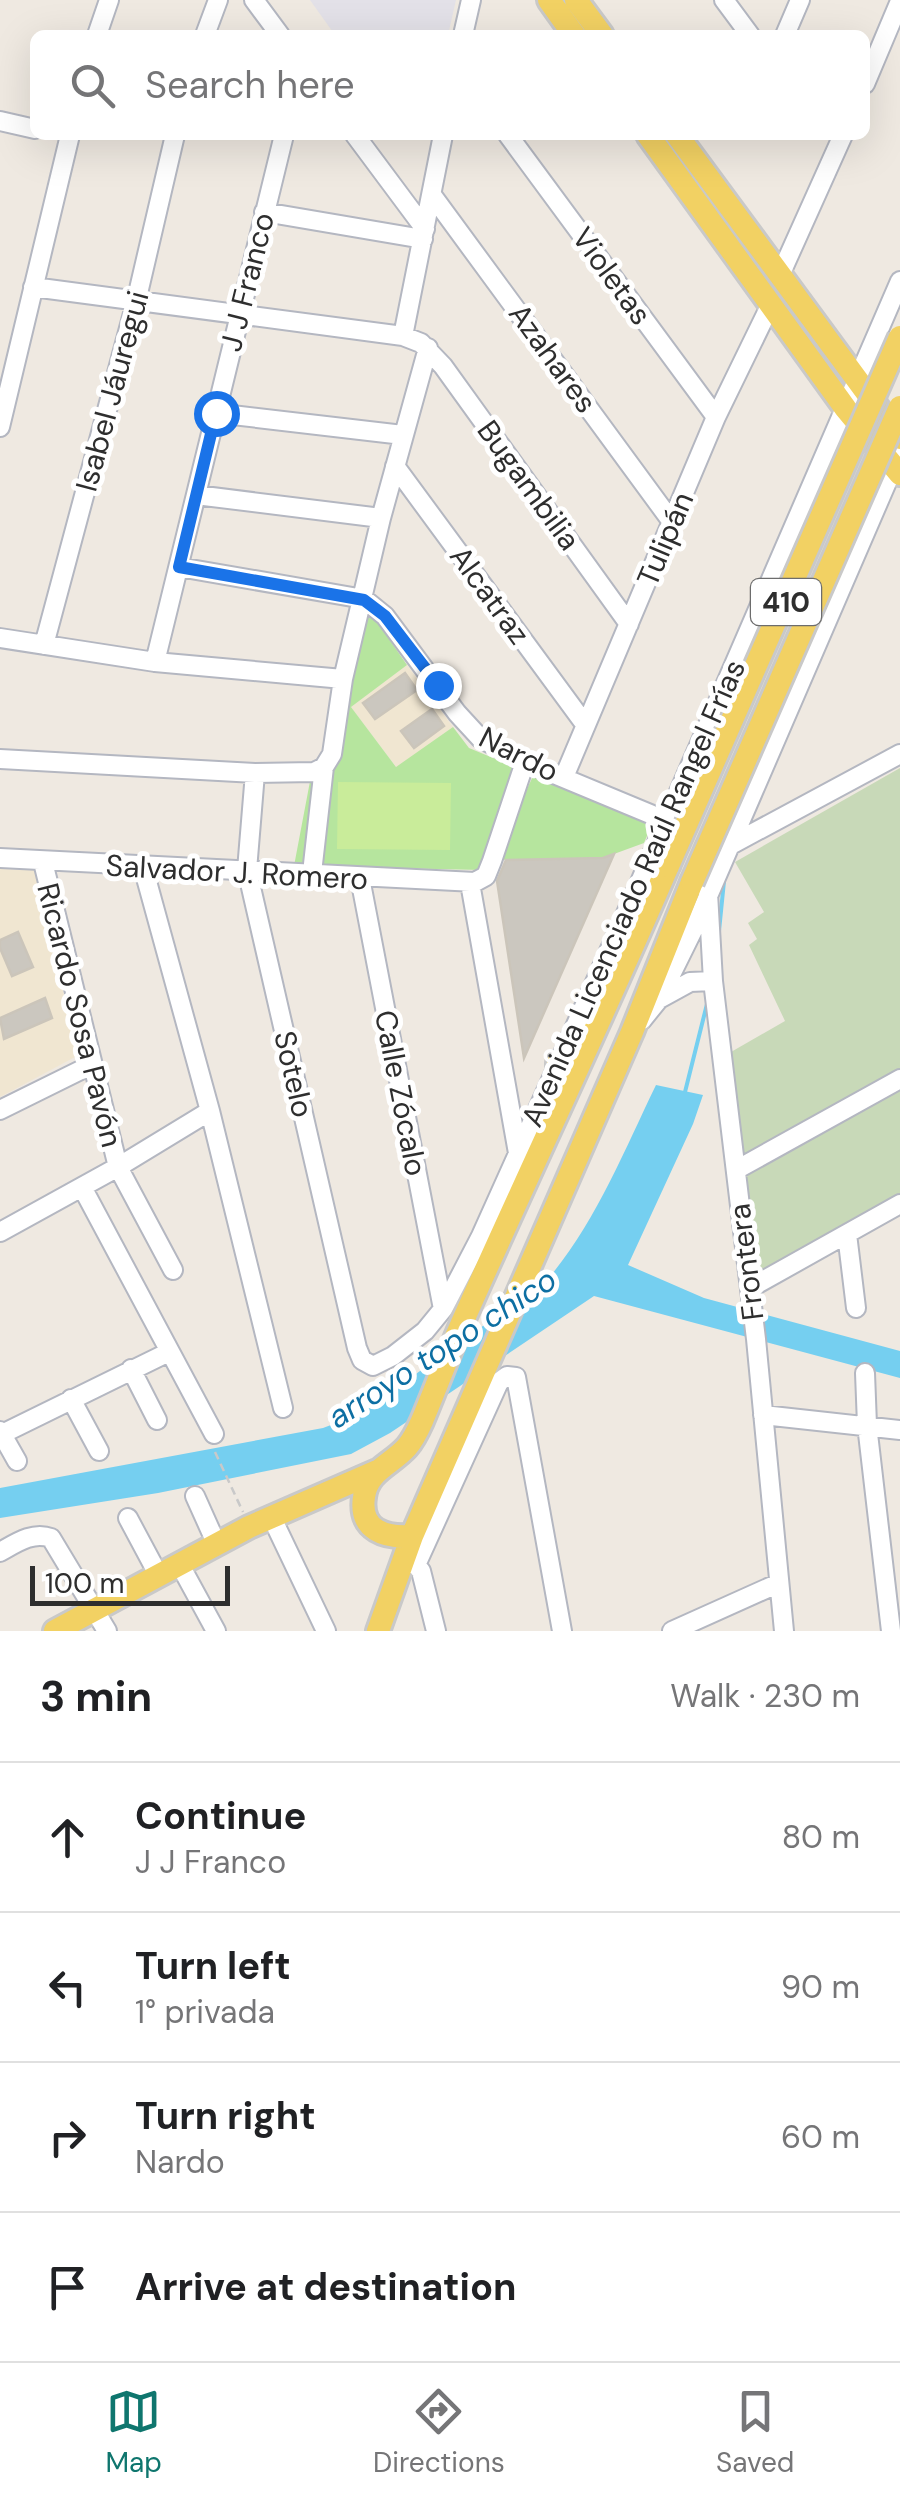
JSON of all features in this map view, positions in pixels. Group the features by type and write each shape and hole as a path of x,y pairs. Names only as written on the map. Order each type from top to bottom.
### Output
{"main road":[{"path":"549,0 570,30"},
{"path":"576,0 598,30"},
{"path":"652,140 846,409 898,464"},
{"path":"682,140 900,438"},
{"name":"410","path":"54,1631 250,1528 377,1471 408,1447 900,337"},
{"name":"410","path":"378,1631 410,1564 412,1536 632,1032 700,887 900,407"},
{"path":"545,1143 558,1063"},
{"path":"377,1471 366,1485 363,1499 367,1521 384,1536 412,1536"}],"street":[{"path":"100,30 109,0"},
{"path":"207,30 218,0"},
{"path":"254,0 276,30"},
{"path":"464,30 471,0"},
{"path":"724,0 746,30"},
{"path":"787,30 800,0"},
{"path":"870,72 900,2"},
{"path":"0,121 30,128"},
{"path":"0,428 65,140"},
{"name":"Isabel Jáuregui","path":"44,645 136,302 173,140"},
{"name":"J J Franco","path":"155,662 283,140"},
{"path":"358,140 424,234"},
{"path":"402,336 443,140"},
{"name":"Violetas","path":"512,140 716,417"},
{"path":"826,140 836,153"},
{"path":"781,274 841,140"},
{"name":"Azahares","path":"432,194 672,522"},
{"path":"264,212 424,234"},
{"name":"Avenida Licenciado Raúl Rangel Frías","path":"373,1366 409,1344 443,1309 481,1236 667,821 900,281"},
{"path":"33,287 402,336 428,348 381,518 343,680 332,754 319,769 313,864"},
{"name":"Tulipán","path":"564,778 716,417 771,304"},
{"path":"889,306 900,323"},
{"name":"Bugambilia","path":"428,348 629,624"},
{"path":"216,413 403,434"},
{"name":"Avenida Licenciado Raúl Rangel Frías","path":"632,1032 659,999 696,924 700,887 727,848 898,464"},
{"name":"Alcatraz","path":"395,466 584,724"},
{"path":"196,495 381,518"},
{"path":"802,509 819,506 843,514 858,530 860,542"},
{"path":"179,567 364,600"},
{"name":"Nardo","path":"364,600 385,616 480,738 525,762 667,821"},
{"path":"0,638 155,662 343,680"},
{"path":"727,848 895,756 900,737"},
{"path":"0,759 255,773 319,769"},
{"path":"518,1153 472,882 486,876 525,762"},
{"name":"Sotelo","path":"255,773 248,870 358,1348 362,1360 373,1366"},
{"name":"Salvador J. Romero","path":"0,858 472,882"},
{"name":"Ricardo Sosa Pavón","path":"43,862 118,1167 173,1270"},
{"path":"143,867 210,1110 283,1408"},
{"name":"Calle Zócalo","path":"360,878 443,1309"},
{"name":"Frontera","path":"700,887 750,1288 784,1631"},
{"path":"659,999 690,982 713,981"},
{"path":"0,1110 91,1065"},
{"path":"736,1170 900,1080"},
{"path":"0,1232 82,1188 210,1110"},
{"path":"82,1188 212,1439"},
{"path":"750,1288 900,1204"},
{"path":"848,1234 856,1308"},
{"path":"17,1462 1,1433 170,1352"},
{"path":"131,1368 157,1420"},
{"path":"865,1372 867,1425 891,1631"},
{"path":"436,1631 421,1571 410,1564 499,1382 510,1375 519,1382 562,1631"},
{"path":"71,1399 100,1451"},
{"path":"764,1415 900,1430"},
{"path":"195,1496 217,1545"},
{"path":"128,1518 159,1576"},
{"path":"272,1518 326,1631"},
{"path":"0,1552 25,1538 46,1535 57,1544 107,1631"},
{"path":"180,1564 216,1631"},
{"path":"672,1631 779,1583"}],"path":[{"path":"212,1439 250,1528"}],"shaded area":[{"path":"310,0 456,0 449,30 331,30"},
{"path":"407,665 453,727 397,768 351,707"},
{"path":"0,869 37,870 77,1056 0,1097"}],"green space":[{"path":"369,610 407,665 351,707 396,767 453,727 469,748 515,767 483,870 294,866 311,776 332,772"},
{"path":"900,768 900,1193 759,1276 731,1052 785,1021 749,945 757,939 748,923 764,912 735,862"},
{"path":"534,774 652,824 644,843 603,858 494,860"},
{"path":"338,782 451,783 450,850 337,849"}],"water":[{"path":"656,1085 703,1095 628,1265 704,1298 900,1351 900,1378 594,1296 390,1433 351,1454 158,1493 0,1518 0,1488 323,1428 360,1414 547,1280 594,1211"}],"building":[{"path":"405,673 417,690 375,719 363,703"},
{"path":"432,709 444,726 414,748 401,731"},
{"path":"614,854 524,1058 497,881 506,860 603,858"},
{"path":"18,932 33,967 12,976 0,940"},
{"path":"45,998 52,1018 4,1039 0,1018"}],"waterway":[{"path":"719,931 724,881"},
{"path":"685,1092 707,1004"}],"route":[{"path":"216,413 179,567 364,600 385,616 438,685"}],"water label":[{"name":"arroyo topo chico","path":"442,1348"}]}
